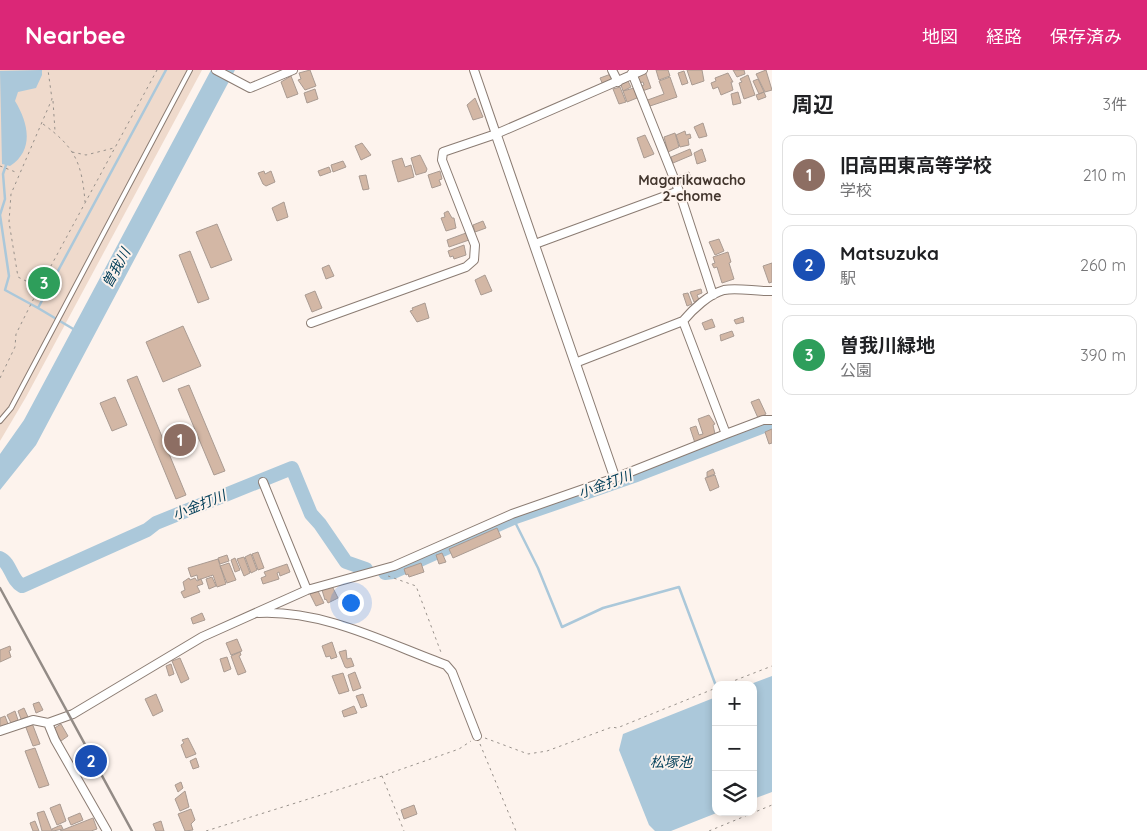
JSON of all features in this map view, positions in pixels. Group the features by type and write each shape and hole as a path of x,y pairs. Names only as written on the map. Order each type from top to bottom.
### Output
{"street":[{"path":"216,70 250,88 293,70"},
{"path":"474,70 615,478"},
{"path":"612,70 618,82"},
{"path":"311,323 466,267 474,260 475,246 442,160 443,152 496,134 618,82 632,73 643,70"},
{"path":"632,73 679,191 713,295"},
{"path":"535,244 679,191"},
{"path":"575,363 683,321 692,311 713,295 725,290 772,291"},
{"path":"683,321 726,434"},
{"path":"0,730 33,720 48,723 73,714 194,642 307,590 394,566 512,514 615,478 764,420 772,420"},
{"path":"264,482 307,590"},
{"path":"254,613 282,612 324,620 446,665 477,736"},
{"path":"48,723 55,740 107,831"}],"lane":[{"path":"0,421 11,408 190,70"}],"path":[{"path":"48,70 55,132"},
{"path":"0,378 16,347 16,334 39,288 157,70"},
{"path":"39,288 18,277 9,222 11,194 43,124 52,99"},
{"path":"43,124 55,132 80,166 85,203"},
{"path":"71,152 86,155 115,147"},
{"path":"0,166 19,173"},
{"path":"375,571 416,586 446,665"},
{"path":"733,681 772,666"},
{"path":"477,736 528,754 547,750 612,727 618,728 712,690"},
{"path":"206,831 382,776 459,749 477,736"},
{"path":"477,736 516,831"},
{"path":"382,776 404,831"},
{"path":"709,831 772,805"}],"shaded area":[{"path":"0,70 202,70 26,397 0,441"}],"water":[{"path":"42,70 42,75 36,88 18,92 15,101 26,127 26,144 23,152 10,166 2,164 0,71"},
{"name":"曽我川","path":"211,70 235,70 36,445 0,490 0,454 24,420"},
{"path":"772,676 772,792 757,798 757,726 757,682"},
{"name":"松塚池","path":"712,699 712,815 671,831 655,831 649,825 619,750 623,734"}],"building":[{"path":"310,70 316,86 305,90 298,80 301,79 299,73"},
{"path":"656,70 668,70 670,76 659,80"},
{"path":"687,70 702,70 704,81 692,85"},
{"path":"733,70 744,70 745,74 737,77"},
{"path":"766,70 772,90 765,92 756,74"},
{"path":"645,71 651,88 642,91 640,86 644,85 643,82 639,83 636,74"},
{"path":"684,71 688,83 682,85 678,73"},
{"path":"728,73 733,82 731,82 733,90 721,95 718,87 713,89 711,83 716,81 715,78"},
{"path":"611,74 613,80 603,85 600,78"},
{"path":"748,75 755,95 744,99 739,83 742,82 740,79"},
{"path":"291,76 298,94 287,98 281,82"},
{"path":"670,77 677,97 647,107 645,101 664,94 659,81"},
{"path":"758,79 764,92 759,94 753,81"},
{"path":"628,81 631,87 623,91 621,85"},
{"path":"620,87 626,102 619,104 613,89"},
{"path":"634,88 637,98 627,102 623,91"},
{"path":"315,89 318,99 307,103 304,93"},
{"path":"738,92 741,103 733,105 731,94"},
{"path":"764,92 766,97 758,100 756,95"},
{"path":"475,98 483,117 473,120 467,105"},
{"path":"703,123 707,136 699,138 694,127"},
{"path":"685,131 686,135 690,134 691,138 688,139 689,145 680,147 676,135"},
{"path":"675,133 679,147 668,152 664,137"},
{"path":"645,135 654,154 644,158 637,138"},
{"path":"362,143 371,155 361,160 355,146"},
{"path":"690,149 692,155 673,163 671,157"},
{"path":"702,149 706,161 697,164 694,153"},
{"path":"420,155 427,169 426,172 416,175 411,158"},
{"path":"402,158 405,167 411,165 414,177 398,182 392,161"},
{"path":"343,161 346,167 333,172 331,165"},
{"path":"329,167 331,172 320,176 318,171"},
{"path":"264,171 265,174 271,171 275,182 266,186 263,184 258,173"},
{"path":"440,171 442,179 439,180 441,185 432,188 428,175"},
{"path":"689,172 691,178 681,182 679,176"},
{"path":"366,175 369,189 363,190 359,176"},
{"path":"284,202 288,217 277,221 272,208"},
{"path":"448,211 452,218 454,218 456,228 446,231 441,218 445,217 444,213"},
{"path":"483,221 486,228 475,232 473,225"},
{"path":"217,224 232,260 211,268 196,232"},
{"path":"466,233 469,240 449,247 447,240"},
{"path":"719,239 724,251 715,255 709,242"},
{"path":"464,245 466,255 454,259 453,256 450,257 448,251"},
{"path":"190,251 209,299 198,303 179,255"},
{"path":"728,252 734,279 722,283 717,267 714,268 712,264 715,263 713,257"},
{"path":"772,263 772,282 769,283 763,266"},
{"path":"329,265 334,276 326,279 322,268"},
{"path":"485,275 492,291 481,295 475,280"},
{"path":"701,289 702,293 697,295 699,300 694,302 690,292"},
{"path":"315,291 322,308 312,312 305,295"},
{"path":"688,293 692,304 687,306 683,294"},
{"path":"425,303 429,318 417,322 410,311 413,310 412,308"},
{"path":"743,317 744,322 736,324 734,320"},
{"path":"712,319 715,327 705,330 702,323"},
{"path":"183,326 201,366 163,382 146,342"},
{"path":"732,331 734,336 721,341 720,335"},
{"path":"137,376 186,495 176,499 127,380"},
{"path":"189,385 225,471 214,475 178,389"},
{"path":"115,397 127,425 112,431 100,403"},
{"path":"759,399 766,414 758,418 751,402"},
{"path":"709,415 715,424 713,425 715,434 695,443 690,428 696,426 699,435 703,434 698,419"},
{"path":"772,429 772,443 769,444 765,432"},
{"path":"713,469 715,474 707,477 707,472"},
{"path":"715,475 719,487 710,491 705,478"},
{"path":"497,528 501,537 453,558 449,549"},
{"path":"258,552 264,568 258,570 252,554"},
{"path":"442,553 446,562 439,564 436,555"},
{"path":"251,554 257,570 251,573 245,557"},
{"path":"227,555 229,561 220,564 218,558"},
{"path":"244,557 250,573 244,576 237,559"},
{"path":"235,558 240,570 235,572 231,560"},
{"path":"218,559 226,584 217,587 213,575 198,580 197,575 191,577 188,568"},
{"path":"229,563 236,580 227,583 220,566"},
{"path":"421,563 424,572 409,577 408,574 406,575 404,569"},
{"path":"287,564 290,572 280,576 279,572 277,573 279,579 263,584 261,578 266,576 264,572"},
{"path":"212,577 216,586 209,589 206,579"},
{"path":"189,578 190,580 195,578 197,581 201,579 203,584 197,586 200,592 184,598 181,592 185,590 183,582"},
{"path":"332,586 338,598 328,603 322,590"},
{"path":"318,591 324,603 316,606 310,594"},
{"path":"202,613 205,620 193,624 191,618"},
{"path":"237,639 242,651 231,655 226,643"},
{"path":"332,642 337,657 331,659 330,656 326,657 322,646"},
{"path":"10,646 11,657 0,662 0,650"},
{"path":"346,650 347,659 351,658 354,666 347,668 339,652"},
{"path":"240,652 241,655 239,656 246,672 238,675 231,656"},
{"path":"227,657 231,669 224,672 220,659"},
{"path":"180,658 189,679 181,683 172,661"},
{"path":"171,664 174,674 169,676 166,666"},
{"path":"355,672 361,688 353,691 348,675"},
{"path":"343,673 349,691 339,694 332,676"},
{"path":"156,694 163,711 153,716 145,699"},
{"path":"363,694 367,706 361,708 356,696"},
{"path":"39,702 43,710 36,713 33,704"},
{"path":"354,706 357,713 344,717 342,711"},
{"path":"24,708 28,717 21,719 18,711"},
{"path":"15,711 18,720 11,723 7,715"},
{"path":"5,716 8,724 0,727 0,718"},
{"path":"32,723 40,744 33,746 25,725"},
{"path":"61,724 68,736 61,741 53,729"},
{"path":"188,738 196,754 186,758 181,745 184,743 182,740"},
{"path":"35,748 49,785 39,788 25,751"},
{"path":"196,758 199,767 193,769 190,761"},
{"path":"181,782 183,788 178,792 175,785"},
{"path":"185,791 189,807 180,811 175,799"},
{"path":"60,804 66,821 57,825 50,808"},
{"path":"414,805 417,814 404,819 401,810"},
{"path":"191,809 195,820 191,824 193,830 185,831 178,814"},
{"path":"44,811 52,831 42,831 37,813"},
{"path":"80,813 83,820 71,825 68,818"},
{"path":"93,818 97,829 91,831 60,831"},
{"path":"35,821 39,831 33,831 30,823"},
{"path":"161,821 164,831 156,831 153,824"},
{"path":"61,825 63,829 53,831 52,829"}],"waterway":[{"path":"6,165 3,174 5,199 0,215 9,276 5,290 38,308 166,70"},
{"path":"38,308 75,330"},
{"name":"小金打川","path":"385,573 393,572 513,518 634,476 772,423"},
{"name":"小金打川","path":"0,558 4,560 15,580 22,586 147,530 156,523 292,468 311,514 346,562 366,569"},
{"path":"513,518 538,568 562,627 603,608 679,587 714,681"}],"railway":[{"path":"0,588 132,831"}],"place":[{"name":"曽我川緑地","path":"44,283"},
{"name":"旧高田東高等学校","path":"180,440"},
{"name":"Matsuzuka","path":"91,761"}],"district":[{"name":"Magarikawacho 2-chome","path":"692,188"}]}
